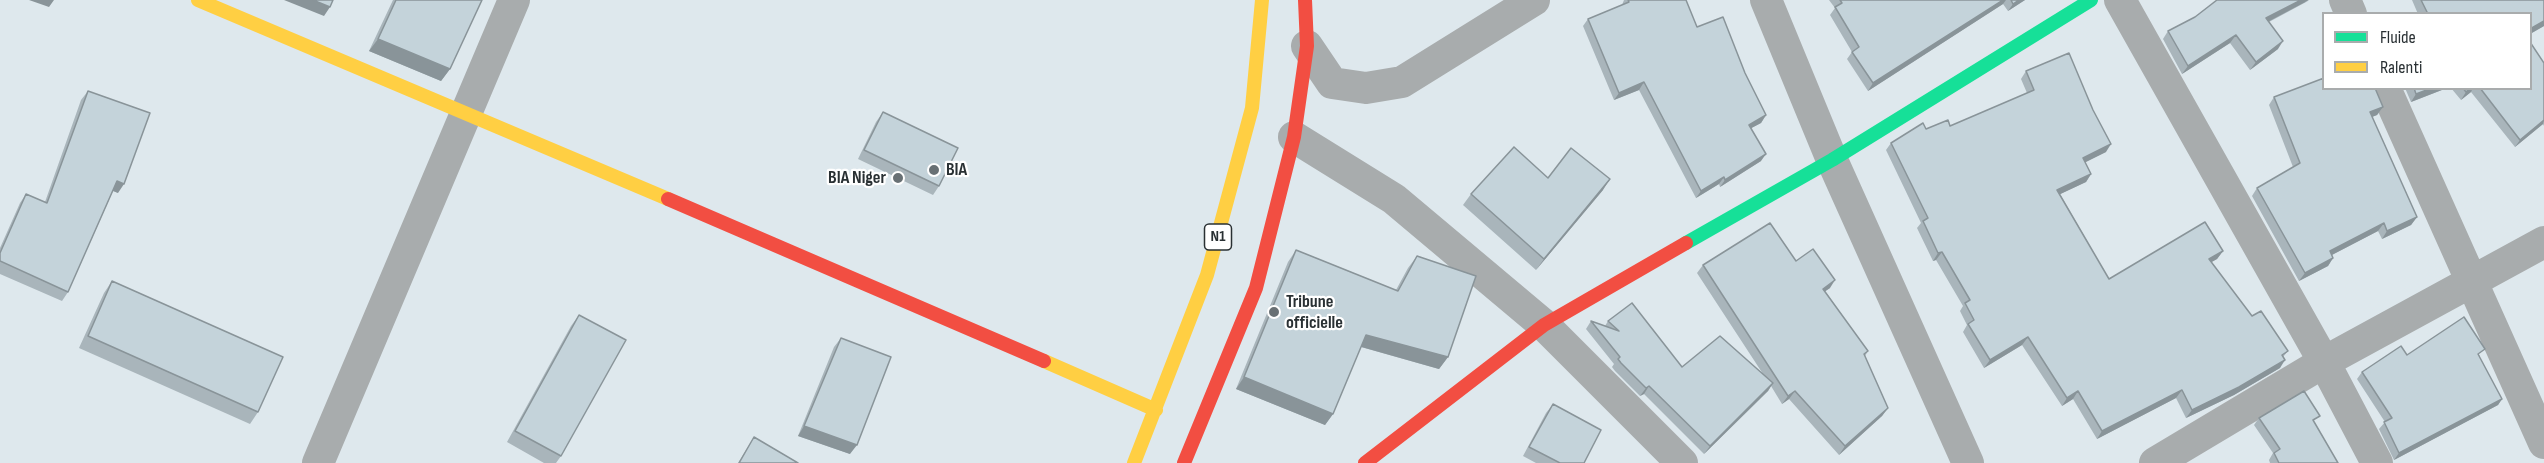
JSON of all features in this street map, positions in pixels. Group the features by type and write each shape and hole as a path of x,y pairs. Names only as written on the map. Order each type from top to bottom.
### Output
{"main road":[{"path":"198,0 466,112 1156,410"},
{"name":"N1","path":"1134,463 1207,275 1252,108 1262,0"},
{"path":"1184,463 1256,288 1294,137 1307,46 1305,0"},
{"path":"1365,463 1544,325 1832,160 2091,0"}],"street":[{"path":"318,463 514,0"},
{"path":"1307,46 1332,83 1366,88 1402,82 1534,0"},
{"path":"1766,0 1832,160 1968,463"},
{"path":"2120,0 2324,362 2377,463"},
{"path":"2386,90 2544,443"},
{"path":"1294,137 1394,199 1544,325 1682,463"},
{"path":"2155,463 2324,362 2544,242"}],"building":[{"path":"313,0 333,0 330,7"},
{"path":"396,0 482,0 450,69 378,39"},
{"path":"1628,0 1686,0 1697,27 1723,17 1745,73 1766,115 1749,125 1766,154 1725,180 1724,177 1701,191 1644,82 1619,93 1588,19 1629,2"},
{"path":"1840,0 2003,0 1873,83 1852,52 1859,47 1835,7 1842,3"},
{"path":"2217,0 2301,0 2266,18 2283,41 2256,62 2236,35 2188,66 2168,31 2195,17"},
{"path":"2421,0 2544,0 2544,21 2532,28 2532,12 2427,12"},
{"path":"2532,45 2544,63 2544,120 2520,140 2482,90 2532,90"},
{"path":"2069,53 2093,110 2111,144 2083,158 2091,174 2057,190 2109,279 2205,222 2223,251 2209,259 2252,316 2261,311 2288,351 2282,355 2285,360 2239,387 2192,410 2182,390 2102,431 2078,391 2067,398 2028,337 1990,360 1968,324 1974,320 1965,303 1970,300 1942,252 1938,253 1923,221 1928,218 1891,143 1923,123 1926,129 1948,120 1950,126 2034,90 2026,71"},
{"path":"2322,79 2322,90 2376,90 2383,107 2370,112 2417,217 2387,231 2384,223 2330,251 2333,258 2305,273 2257,188 2300,163 2274,97"},
{"path":"2415,90 2427,90 2416,94"},
{"path":"88,91 150,113 124,184 117,181 68,292 0,261 0,253 26,194 47,203"},
{"path":"883,112 958,148 939,186 864,150"},
{"path":"1514,147 1548,178 1571,148 1610,179 1544,259 1471,194"},
{"path":"1770,223 1796,261 1813,249 1835,280 1823,289 1868,351 1864,354 1888,408 1845,446 1795,391 1788,396 1703,265"},
{"path":"1296,250 1398,291 1417,256 1476,276 1448,357 1366,335 1333,414 1244,377"},
{"path":"112,281 283,357 258,412 88,336"},
{"path":"1632,303 1682,367 1720,336 1773,383 1710,446 1649,386 1646,388 1621,363 1618,359 1620,357 1591,321 1619,331 1608,321"},
{"path":"579,315 626,340 561,456 515,431"},
{"path":"2464,317 2485,349 2478,354 2502,399 2399,453 2384,422 2392,418 2362,372 2401,346 2407,355"},
{"path":"841,338 891,357 857,445 804,426"},
{"path":"2304,391 2320,416 2313,420 2338,463 2279,463 2274,453 2280,449 2259,418"},
{"path":"1553,404 1601,430 1584,463 1560,463 1529,447"},
{"path":"754,437 798,463 739,463"}],"traffic: fast":[{"path":"1686,243 1832,160 2091,0"}],"traffic: slow":[{"path":"198,0 668,199"},
{"path":"1134,463 1207,275 1252,108 1262,0"},
{"path":"1044,361 1156,410"}],"traffic: jam":[{"path":"1184,463 1256,288 1294,137 1307,46 1305,0"},
{"path":"668,199 1044,361"},
{"path":"1365,463 1544,325 1686,243"}],"place":[{"name":"BIA","path":"934,170"},
{"name":"BIA Niger","path":"898,178"},
{"name":"Tribune officielle","path":"1274,312"}]}
